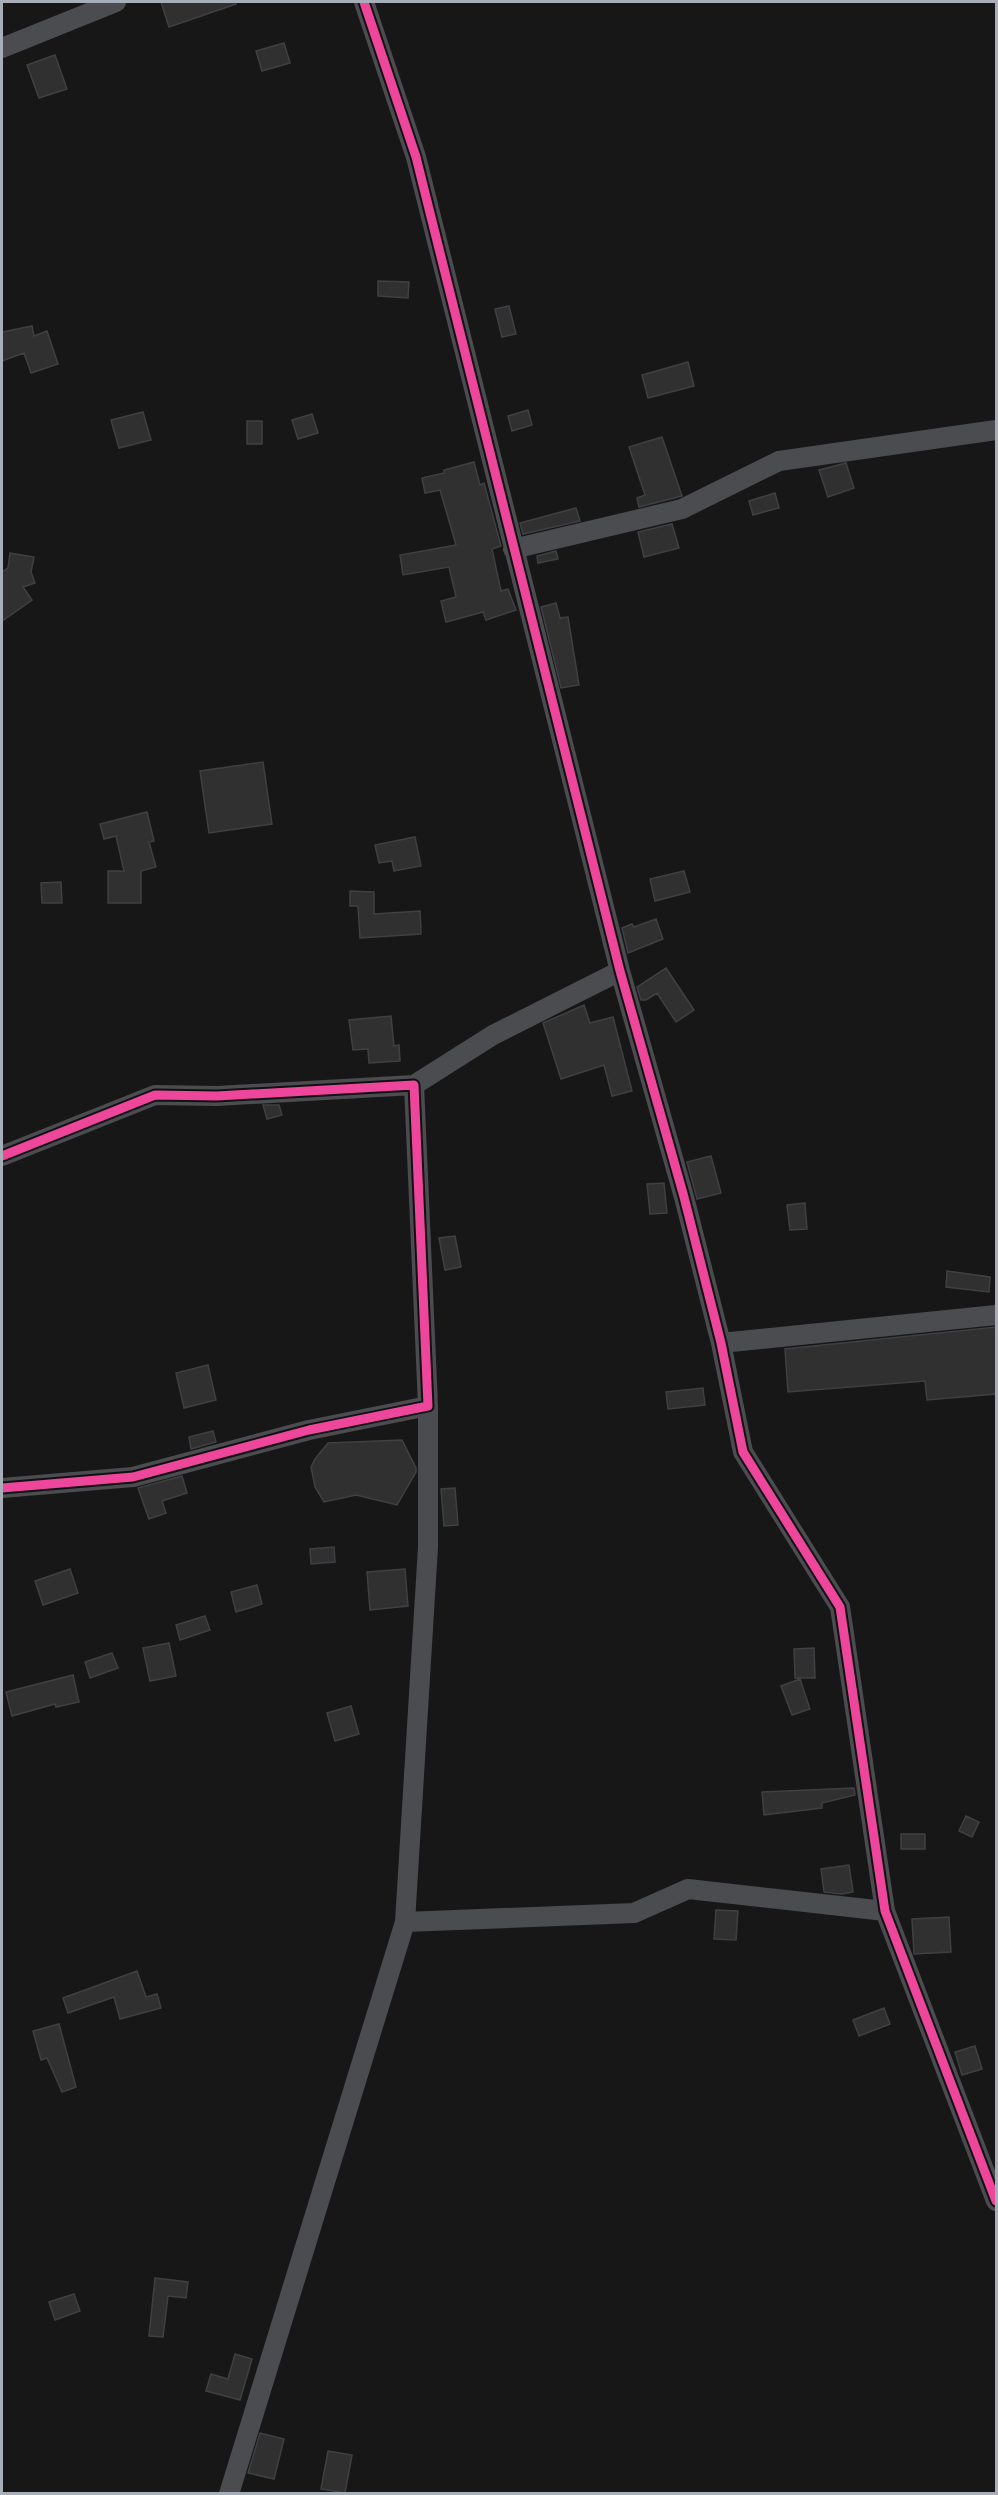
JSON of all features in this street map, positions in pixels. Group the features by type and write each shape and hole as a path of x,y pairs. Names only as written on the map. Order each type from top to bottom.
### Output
{"street":[{"path":"2,48 116,2"},
{"path":"364,2 416,157 620,971 684,1197 721,1343 743,1452 840,1607 885,1911 996,2201"},
{"path":"513,549 682,509 779,461 996,430"},
{"path":"2,1156 155,1095 217,1096 414,1085 492,1035 620,971"},
{"path":"229,2493 405,1922 428,1547 428,1406 414,1085"},
{"path":"721,1343 996,1315"},
{"path":"2,1488 133,1477 309,1430 428,1406"},
{"path":"405,1922 634,1913 688,1889 885,1911"}],"building":[{"path":"161,2 235,2 236,4 169,27"},
{"path":"284,43 290,63 262,71 256,51"},
{"path":"55,55 67,89 39,98 27,65"},
{"path":"378,281 409,282 408,298 378,296"},
{"path":"509,306 516,334 502,337 495,309"},
{"path":"32,326 34,336 47,331 58,364 31,373 24,353 2,361 2,332"},
{"path":"688,362 694,386 648,398 642,375"},
{"path":"528,410 532,425 512,431 508,416"},
{"path":"143,412 151,440 119,448 111,420"},
{"path":"312,414 318,433 298,439 292,420"},
{"path":"247,421 262,421 262,444 247,444"},
{"path":"662,437 682,496 639,507 637,498 645,495 629,447"},
{"path":"474,462 480,485 484,483 501,546 492,549 501,591 508,589 516,610 486,620 483,612 446,622 441,601 456,597 449,567 403,575 400,555 456,545 440,490 425,493 422,478"},
{"path":"846,463 854,488 828,497 819,470"},
{"path":"775,493 779,508 753,515 749,501"},
{"path":"576,508 580,521 523,534 520,523"},
{"path":"672,524 679,548 644,557 638,532"},
{"path":"556,551 558,559 538,563 537,556"},
{"path":"10,553 34,557 31,572 35,583 23,587 32,600 2,621 2,572 8,568"},
{"path":"556,603 560,618 568,617 579,685 561,688 541,607"},
{"path":"263,762 272,824 209,833 200,771"},
{"path":"147,812 154,841 149,842 156,867 141,871 141,903 108,903 108,871 124,871 116,836 104,839 100,824"},
{"path":"415,837 421,866 394,871 392,861 379,863 375,845"},
{"path":"684,871 690,892 655,901 650,879"},
{"path":"61,882 62,903 42,903 41,883"},
{"path":"350,891 374,892 374,914 420,911 421,934 360,938 358,906 350,906"},
{"path":"656,919 663,939 628,953 622,928 632,924 634,927"},
{"path":"666,968 694,1010 676,1022 657,993 646,1000 641,1000 637,987"},
{"path":"584,1005 590,1023 613,1017 632,1091 612,1096 604,1065 561,1079 543,1023"},
{"path":"391,1016 394,1046 399,1045 400,1061 369,1063 368,1049 353,1050 349,1020"},
{"path":"263,1105 279,1105 282,1115 267,1119"},
{"path":"711,1156 721,1193 697,1199 687,1162"},
{"path":"664,1183 667,1213 650,1214 647,1184"},
{"path":"805,1203 807,1229 790,1230 787,1205"},
{"path":"455,1236 461,1267 445,1270 439,1238"},
{"path":"947,1271 990,1277 989,1292 946,1287"},
{"path":"996,1327 996,1394 927,1400 925,1381 788,1392 785,1349"},
{"path":"208,1365 216,1400 184,1408 176,1373"},
{"path":"703,1388 705,1405 668,1409 666,1392"},
{"path":"213,1431 216,1442 191,1449 189,1437"},
{"path":"402,1440 416,1472 397,1505 356,1495 324,1502 315,1487 311,1467 328,1443"},
{"path":"182,1476 187,1493 162,1501 166,1513 149,1519 138,1488"},
{"path":"455,1488 458,1525 444,1526 441,1489"},
{"path":"334,1547 335,1562 311,1564 310,1549"},
{"path":"70,1569 78,1593 43,1605 35,1581"},
{"path":"405,1569 408,1606 370,1610 367,1572"},
{"path":"257,1585 262,1604 236,1612 231,1592"},
{"path":"205,1616 210,1630 180,1640 176,1625"},
{"path":"169,1643 176,1676 150,1681 143,1648"},
{"path":"814,1648 815,1678 795,1678 794,1649"},
{"path":"112,1653 118,1668 90,1678 85,1662"},
{"path":"73,1675 79,1702 56,1707 55,1704 12,1716 6,1692"},
{"path":"800,1679 810,1709 792,1715 781,1686"},
{"path":"351,1706 359,1734 335,1741 327,1713"},
{"path":"854,1788 855,1795 822,1803 822,1808 764,1815 762,1792"},
{"path":"966,1816 979,1822 972,1837 959,1831"},
{"path":"901,1834 925,1834 925,1849 901,1849"},
{"path":"849,1865 853,1892 842,1894 824,1892 821,1869"},
{"path":"716,1910 738,1911 736,1940 714,1939"},
{"path":"949,1917 951,1952 914,1954 912,1919"},
{"path":"137,1971 146,1997 157,1994 161,2008 120,2019 114,1997 68,2013 63,1998"},
{"path":"884,2008 890,2024 859,2036 853,2020"},
{"path":"59,2024 76,2087 62,2092 47,2058 41,2060 33,2031"},
{"path":"975,2046 982,2069 962,2075 955,2052"},
{"path":"155,2278 188,2282 186,2298 168,2296 163,2337 149,2336"},
{"path":"74,2294 80,2311 55,2320 49,2302"},
{"path":"235,2354 252,2359 240,2400 206,2391 211,2374 228,2379"},
{"path":"260,2433 284,2439 274,2479 248,2473"},
{"path":"328,2451 352,2455 345,2493 321,2489"}],"cycle path":[{"path":"364,2 416,157 620,971 684,1197 721,1343 743,1452 840,1607 885,1911 996,2201"},
{"path":"2,1156 155,1095 217,1096 414,1085 428,1406 309,1430 133,1477 2,1488"}]}
